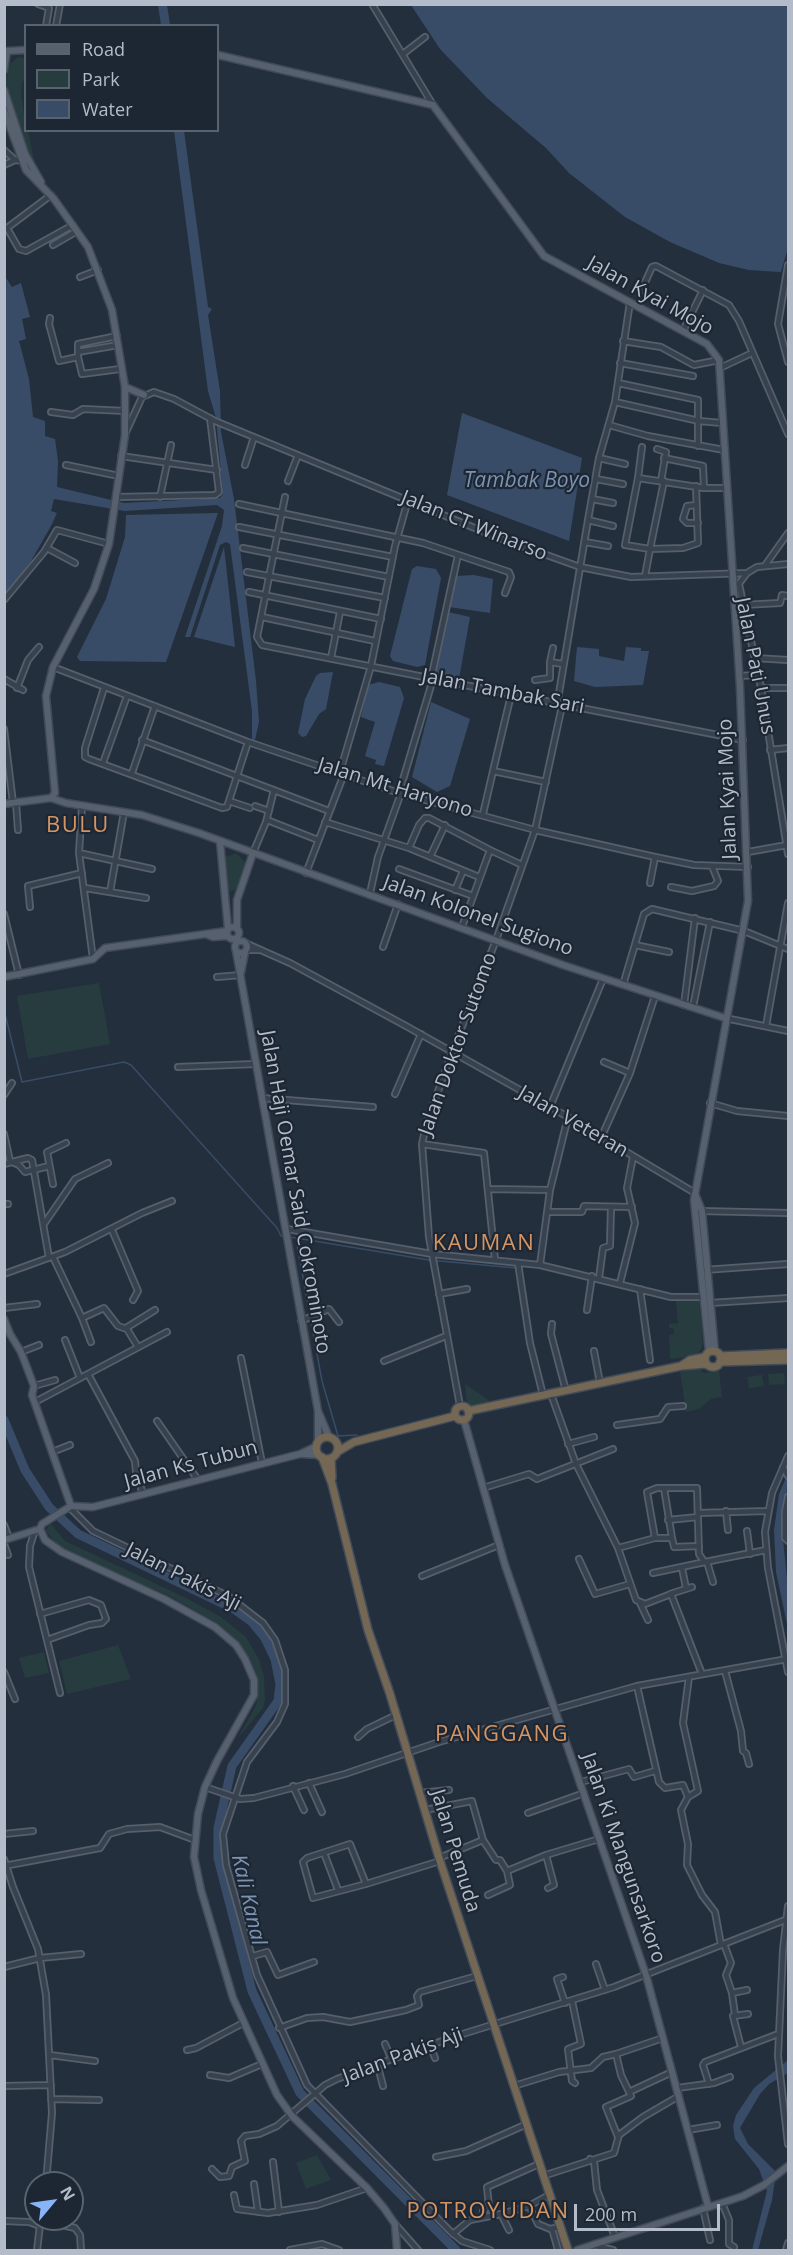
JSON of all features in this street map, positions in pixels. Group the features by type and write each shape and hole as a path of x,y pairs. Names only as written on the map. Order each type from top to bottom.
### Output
{"highway":[{"path":"455,1416 455,1410 460,1406 468,1411 681,1366 712,1357 789,1353"},
{"path":"712,1357 789,1360"},
{"path":"332,1484 331,1458 354,1442 455,1416 464,1420 468,1411"},
{"path":"331,1458 320,1456 317,1444 331,1438 354,1442"},
{"path":"331,1438 338,1445 337,1452"},
{"name":"Jalan Pemuda","path":"320,1456 332,1484 354,1580 439,1859 527,2124 549,2195 556,2228 568,2250"}],"main road":[{"path":"4,70 6,52 24,50"},
{"path":"219,55 433,105"},
{"path":"4,90 21,160"},
{"name":"Jalan Kyai Mojo","path":"433,105 540,252 711,346 719,360 743,740 748,901 695,1193"},
{"path":"4,111 26,170 51,195 75,228 98,270 112,310 120,369 125,387 125,435 109,544 94,589 53,668 45,709 54,793 51,798"},
{"path":"125,387 144,394"},
{"path":"4,804 51,798 82,806 142,815 220,842"},
{"name":"Jalan Kolonel Sugiono","path":"220,842 370,893 603,979 725,1018"},
{"name":"Jalan Haji Oemar Said Cokrominoto","path":"220,842 231,939 241,975 261,1098 288,1230 318,1412 331,1438"},
{"path":"231,939 237,938 237,900 253,853"},
{"path":"226,900 237,900"},
{"path":"231,939 238,931"},
{"path":"238,931 244,942 245,951 241,975"},
{"path":"4,977 93,959 105,948 206,933 244,942"},
{"path":"231,939 245,951"},
{"path":"695,1193 699,1212 712,1357"},
{"path":"4,1319 21,1352 34,1386 35,1402 69,1507 38,1529 7,1539"},
{"path":"317,1444 318,1412"},
{"name":"Jalan Ki Mangunsarkoro","path":"464,1420 499,1545 583,1781 584,1793 646,1975 688,2130 706,2207"},
{"name":"Jalan Ks Tubun","path":"69,1507 93,1507 300,1454 317,1444"},
{"path":"300,1454 320,1456"},
{"path":"38,1529 45,1540 62,1552 164,1599 215,1627 241,1652 254,1680 254,1695 217,1761 207,1788 195,1840 194,1857 201,1890 225,1977 243,2024 262,2064 294,2114 368,2188 395,2224 397,2250"},
{"path":"577,2250 722,2203 764,2185 789,2166"}],"street":[{"path":"32,4 49,6 46,24"},
{"path":"56,24 60,4"},
{"path":"372,4 433,105"},
{"path":"403,54 425,37"},
{"path":"4,150 21,160"},
{"path":"4,165 21,160"},
{"path":"51,195 6,228 22,252 75,228"},
{"path":"53,245 75,228"},
{"path":"789,265 778,324 789,362"},
{"path":"641,291 654,266 729,305 789,434"},
{"path":"80,277 98,270"},
{"path":"683,331 704,290"},
{"name":"Jalan Doktor Sutomo","path":"460,1406 446,1336 423,1190 422,1144 426,1125 452,1052 496,940 535,830 560,705 563,664 599,458 615,402 630,302"},
{"path":"50,318 49,324 59,361 118,345"},
{"path":"117,336 78,344 78,354 82,374 120,369"},
{"path":"623,342 661,347 694,365 719,360"},
{"path":"720,368 752,353"},
{"path":"620,363 693,376"},
{"path":"618,383 698,400 698,446"},
{"path":"125,435 144,394"},
{"name":"Jalan CT Winarso","path":"144,394 161,394 254,437 500,538 580,567 614,575 747,573"},
{"path":"615,402 699,421 722,423"},
{"path":"51,412 73,415 83,409 125,411"},
{"path":"116,498 215,495 220,487 212,419"},
{"path":"609,425 724,450"},
{"path":"245,465 254,437"},
{"path":"160,497 171,445"},
{"path":"642,447 625,545 650,549 695,546 699,541 696,486"},
{"path":"645,576 666,452 657,449"},
{"path":"288,481 298,455"},
{"path":"121,456 217,470"},
{"path":"599,458 625,464"},
{"path":"664,458 703,466 704,488"},
{"path":"66,465 119,476"},
{"path":"638,478 704,488 726,488"},
{"path":"596,479 623,484"},
{"path":"285,497 262,617 375,641"},
{"path":"592,499 613,503"},
{"path":"306,873 342,773 371,666 393,557 408,500"},
{"path":"239,504 423,543 509,572 511,577 505,592"},
{"path":"696,505 687,506 683,519 687,523 698,523"},
{"path":"588,520 613,526"},
{"path":"240,527 393,557"},
{"path":"4,600 47,548 55,532 60,530 109,544"},
{"path":"766,564 789,532"},
{"path":"585,542 608,546"},
{"path":"47,548 75,563"},
{"path":"243,548 389,577"},
{"path":"370,893 378,857 400,793 432,679 458,555"},
{"path":"735,593 747,573 766,564 789,564"},
{"path":"247,572 385,598"},
{"name":"Jalan Pati Unus","path":"739,584 761,688 788,849"},
{"path":"249,592 381,619"},
{"path":"743,605 780,603 782,595 789,596"},
{"path":"331,658 340,612"},
{"name":"Jalan Tambak Sari","path":"262,617 257,637 262,645 743,740"},
{"path":"4,679 20,689 28,659 39,647"},
{"path":"535,680 550,678 553,648"},
{"path":"755,658 789,660"},
{"path":"550,662 563,664"},
{"name":"Jalan Mt Haryono","path":"53,668 248,742 400,793 535,830 655,857 694,865 748,867"},
{"path":"739,676 758,675"},
{"path":"104,688 84,753 89,759 222,808 227,807 248,742"},
{"path":"761,688 789,688"},
{"path":"483,814 511,695"},
{"path":"103,763 127,696"},
{"path":"132,773 155,706"},
{"path":"4,729 18,830"},
{"path":"142,740 329,811"},
{"path":"770,750 789,748"},
{"path":"493,771 546,782"},
{"path":"253,853 267,820 274,790"},
{"path":"229,801 269,811"},
{"path":"82,806 79,853 93,959"},
{"path":"110,892 124,812"},
{"path":"409,848 419,825 425,818 445,825 522,865"},
{"path":"267,820 318,840"},
{"path":"325,822 409,848 479,877"},
{"path":"430,857 445,825"},
{"path":"748,852 788,849"},
{"path":"462,927 490,850"},
{"path":"79,853 152,869"},
{"path":"650,883 655,857"},
{"path":"671,887 692,891 714,886 718,881 712,866"},
{"path":"399,869 473,896"},
{"path":"455,890 463,871"},
{"path":"30,908 28,885 82,873"},
{"path":"85,888 146,898"},
{"path":"766,1026 789,903"},
{"path":"383,947 398,904"},
{"path":"623,985 645,914 652,909 744,931 789,949"},
{"path":"4,914 19,975"},
{"path":"684,1005 695,918"},
{"path":"693,1007 710,922"},
{"name":"Jalan Veteran","path":"244,942 264,950 421,1034 568,1117 695,1193"},
{"path":"635,945 669,952"},
{"path":"245,951 264,950"},
{"path":"217,977 241,975"},
{"path":"550,1107 603,979"},
{"path":"601,1138 630,1073 656,996"},
{"path":"725,1018 789,1031"},
{"path":"395,1094 421,1034"},
{"path":"604,1062 630,1073"},
{"path":"178,1067 256,1064"},
{"path":"4,1095 12,1083"},
{"path":"261,1098 373,1107"},
{"path":"710,1103 737,1111 789,1116"},
{"path":"540,1265 550,1190 568,1117"},
{"path":"4,1134 7,1162"},
{"path":"53,1184 49,1166 49,1150 66,1143"},
{"path":"422,1144 483,1151 489,1189 495,1260"},
{"path":"620,1283 635,1223 626,1180 633,1157"},
{"path":"7,1162 30,1158 51,1258 82,1318 91,1342"},
{"path":"7,1162 19,1164 24,1171 49,1166"},
{"path":"44,1224 75,1179 108,1163"},
{"path":"489,1189 550,1190"},
{"path":"4,1274 51,1258 172,1202"},
{"path":"547,1212 582,1212 584,1206 632,1207"},
{"path":"599,1278 603,1248 610,1245 611,1207"},
{"path":"699,1212 789,1213"},
{"path":"112,1230 138,1291 133,1300"},
{"path":"288,1230 433,1256 540,1265 671,1297 706,1301 789,1298"},
{"path":"518,1263 530,1343 543,1395"},
{"path":"704,1270 789,1264"},
{"path":"587,1310 592,1276"},
{"path":"439,1294 467,1289"},
{"path":"640,1289 650,1360"},
{"path":"4,1308 37,1304"},
{"path":"82,1318 103,1307 118,1326 126,1328 138,1347"},
{"path":"304,1320 329,1309 339,1322"},
{"path":"126,1328 155,1310"},
{"path":"552,1324 551,1334 567,1391"},
{"path":"35,1402 167,1332"},
{"path":"384,1361 446,1336"},
{"path":"65,1340 80,1378"},
{"path":"21,1352 39,1344"},
{"path":"594,1351 600,1383"},
{"path":"241,1358 262,1463"},
{"path":"88,1374 135,1461 143,1494"},
{"path":"34,1386 55,1380"},
{"path":"551,1394 576,1464 618,1548 630,1584 648,1620"},
{"path":"617,1425 660,1419 668,1407 683,1406"},
{"path":"157,1421 198,1480"},
{"path":"568,1444 594,1437"},
{"path":"52,1452 70,1445"},
{"path":"483,1488 529,1474 537,1479 614,1449"},
{"path":"789,1456 767,1511 766,1551 789,1672"},
{"path":"783,1467 788,1475"},
{"path":"664,1488 674,1547 699,1546"},
{"path":"655,1538 647,1493 652,1489 696,1488 699,1546 696,1564"},
{"path":"789,1497 785,1538 789,1541"},
{"name":"Jalan Pakis Aji","path":"69,1507 93,1531 228,1596 263,1623 275,1640 285,1670 285,1704 277,1722 247,1762 233,1796 226,1823 223,1851 262,1989 303,2080 315,2094 453,2234 465,2242 490,2250"},
{"path":"669,1520 726,1511 767,1511"},
{"path":"726,1511 728,1530"},
{"path":"4,1525 7,1539"},
{"path":"38,1529 30,1546 29,1568 60,1693"},
{"path":"747,1531 750,1554"},
{"path":"618,1548 655,1538 672,1538"},
{"path":"4,1544 8,1555"},
{"path":"423,1576 499,1545"},
{"path":"653,1573 766,1551"},
{"path":"699,1554 706,1562 713,1582"},
{"path":"579,1559 596,1594 630,1584"},
{"path":"682,1568 686,1588"},
{"path":"640,1603 647,1604 692,1587"},
{"path":"670,1594 702,1674"},
{"path":"40,1614 90,1600 101,1605 106,1619 103,1623 82,1627 47,1640"},
{"path":"207,1788 233,1796 254,1798 637,1686 787,1659"},
{"path":"725,1671 742,1735 743,1751 746,1753 749,1764"},
{"path":"4,1672 15,1699"},
{"path":"689,1677 683,1723 698,1791 688,1797 681,1810 688,1844 687,1865 702,1894 715,1912 722,1945 731,1962 731,1969 726,1975 732,1993 735,2015 733,2016 741,2048"},
{"path":"637,1686 656,1771 662,1786 682,1784 688,1797"},
{"path":"358,1737 367,1729 396,1715"},
{"path":"583,1781 629,1769 634,1777 656,1771"},
{"path":"309,1783 322,1812"},
{"path":"293,1786 304,1810"},
{"path":"420,1793 448,1790"},
{"path":"528,1813 584,1793"},
{"path":"425,1810 471,1800 483,1840 496,1860 500,1860 507,1871 510,1885 488,1895"},
{"path":"5,1866 100,1848 109,1834 126,1828 160,1827 195,1840"},
{"path":"4,1834 33,1831"},
{"path":"507,1871 546,1855 599,1839"},
{"path":"366,1884 350,1844 307,1858 303,1862 310,1896 313,1898 366,1884 439,1859 457,1848 483,1840"},
{"path":"324,1853 338,1890"},
{"path":"546,1855 554,1885 548,1888"},
{"path":"4,1858 40,1958 48,2014 51,2099 46,2171"},
{"path":"789,1906 785,1920 778,2034 778,2062 789,2144"},
{"name":"Jalan Pakis Aji","path":"315,2094 337,2079 377,2063 605,1990 785,1920"},
{"path":"253,1956 267,1952 278,1975 314,1962"},
{"path":"4,1967 40,1958 81,1954"},
{"path":"596,1964 605,1990"},
{"path":"279,2028 304,2018 323,2017 350,2022 406,2010 419,2006 417,1996 420,1992 477,1976"},
{"path":"560,1976 565,2003"},
{"path":"732,1993 747,1990"},
{"path":"572,2001 581,2044 568,2049 570,2071 575,2083"},
{"path":"735,2015 748,2014"},
{"path":"187,2050 196,2048 243,2024"},
{"path":"709,2084 704,2062 778,2034"},
{"path":"514,2086 593,2067 603,2057 663,2038"},
{"path":"385,2044 391,2058"},
{"path":"430,2045 435,2058"},
{"path":"543,2176 614,2153 618,2137 606,2107 631,2098 621,2075 616,2054"},
{"path":"50,2055 95,2061"},
{"path":"377,2063 383,2086"},
{"path":"210,2075 229,2078 262,2064"},
{"path":"629,2092 672,2072"},
{"path":"677,2088 709,2084 730,2077"},
{"path":"4,2086 51,2085"},
{"path":"212,2169 220,2177 229,2176 232,2167 245,2161 241,2141 244,2136 268,2132 294,2114 315,2094"},
{"path":"618,2137 643,2117 679,2096"},
{"path":"51,2099 99,2100"},
{"path":"436,2157 466,2151 527,2124"},
{"path":"688,2130 717,2124"},
{"path":"590,2159 594,2161 600,2199 615,2237"},
{"path":"273,2162 279,2212"},
{"path":"485,2217 483,2211 489,2206 487,2187 539,2164"},
{"path":"254,2184 258,2211"},
{"path":"234,2195 237,2209 279,2212 317,2205 368,2188"},
{"path":"453,2234 465,2223 530,2206 549,2195"},
{"path":"722,2203 729,2220 729,2244 734,2247"},
{"path":"530,2206 538,2224 556,2228 558,2250"},
{"path":"706,2207 710,2240"},
{"path":"501,2214 509,2230"},
{"path":"4,2222 24,2222"},
{"path":"395,2224 418,2250"},
{"path":"37,2250 39,2231"},
{"path":"77,2231 80,2235 81,2250"},
{"path":"786,2250 789,2243"},
{"path":"290,2250 319,2244 339,2250"},
{"path":"592,2245 613,2250"}],"green space":[{"path":"18,57 24,58 24,80 21,94 24,132 28,132 37,174 29,160 5,83 10,64"},
{"path":"236,853 246,863 237,888 231,892 227,889 223,858"},
{"path":"99,983 110,1044 28,1059 17,996"},
{"path":"699,1300 703,1344 700,1351 694,1356 670,1359 669,1335 674,1334 669,1324 678,1323 676,1301"},
{"path":"698,1368 704,1373 719,1371 722,1397 711,1399 699,1409 686,1412 680,1371"},
{"path":"784,1373 785,1384 769,1385 768,1374"},
{"path":"762,1375 764,1386 749,1388 747,1377"},
{"path":"465,1384 500,1408 476,1411 467,1402"},
{"path":"50,1523 65,1541 184,1597 221,1617 245,1636 259,1659 264,1677 265,1700 263,1708 238,1738 256,1705 258,1693 253,1666 235,1638 219,1624 168,1595 112,1573 58,1546 46,1531"},
{"path":"118,1645 131,1679 67,1694 59,1661"},
{"path":"44,1652 49,1673 25,1678 19,1658"},
{"path":"317,2155 331,2180 306,2189 296,2163"}],"water":[{"path":"158,5 167,5 170,24 161,24"},
{"path":"411,5 788,5 788,248 781,272 749,270 719,263 670,242 625,217 569,173 546,148 487,98 440,49"},
{"path":"174,132 184,132 208,307 212,309 208,315 220,391 221,432 234,499 256,681 259,722 255,740 252,739 252,711 230,544 226,542 220,545 190,637 185,637 222,526 224,510 217,505 125,511 54,499 51,511 57,513 51,526 31,561 5,596 4,275 12,287 21,283 30,317 22,319 26,339 19,341 29,379 33,417 45,421 45,436 55,439 58,461 57,487 124,503 220,498 223,494 216,418 208,391"},
{"name":"Tambak Boyo","path":"462,413 582,458 569,541 447,495"},
{"path":"218,513 166,662 80,661 77,657 106,599 125,537 126,515"},
{"path":"224,547 235,647 194,637"},
{"path":"417,566 436,569 441,578 425,665 417,667 393,661 390,656 412,569"},
{"path":"474,575 493,579 490,613 449,607 456,576"},
{"path":"448,612 470,617 459,679 436,674"},
{"path":"577,647 599,649 599,656 624,661 626,647 649,651 643,685 595,687 574,681"},
{"path":"333,672 326,709 319,714 306,736 302,737 298,733 305,699 316,676 320,673"},
{"path":"379,682 400,687 404,698 384,766 375,764 376,760 365,756 375,722 361,717 368,685"},
{"path":"431,702 470,719 450,786 437,792 412,777"},
{"path":"788,1473 783,1539 788,1589 788,1629 776,1572 774,1530 779,1494"},
{"path":"788,2060 788,2073 769,2084 760,2094 740,2128 748,2144 776,2172 772,2200 758,2250 752,2250 767,2191 759,2169 735,2139 733,2126 736,2115 754,2088"}],"waterway":[{"path":"4,1010 22,1082 124,1062 131,1065 277,1228 281,1236 285,1236"},
{"path":"290,1237 429,1260 516,1268"},
{"path":"296,1239 322,1381 338,1436 357,1435"},
{"name":"Kali Kanal","path":"4,1420 25,1470 49,1507 78,1534 234,1609 251,1621 265,1638 275,1659 280,1684 278,1701 232,1766 218,1828 218,1858 252,1991 300,2093 456,2250"}],"district":[{"name":"BULU","path":"78,826"},
{"name":"KAUMAN","path":"484,1244"},
{"name":"PANGGANG","path":"502,1735"},
{"name":"POTROYUDAN","path":"488,2212"}]}
